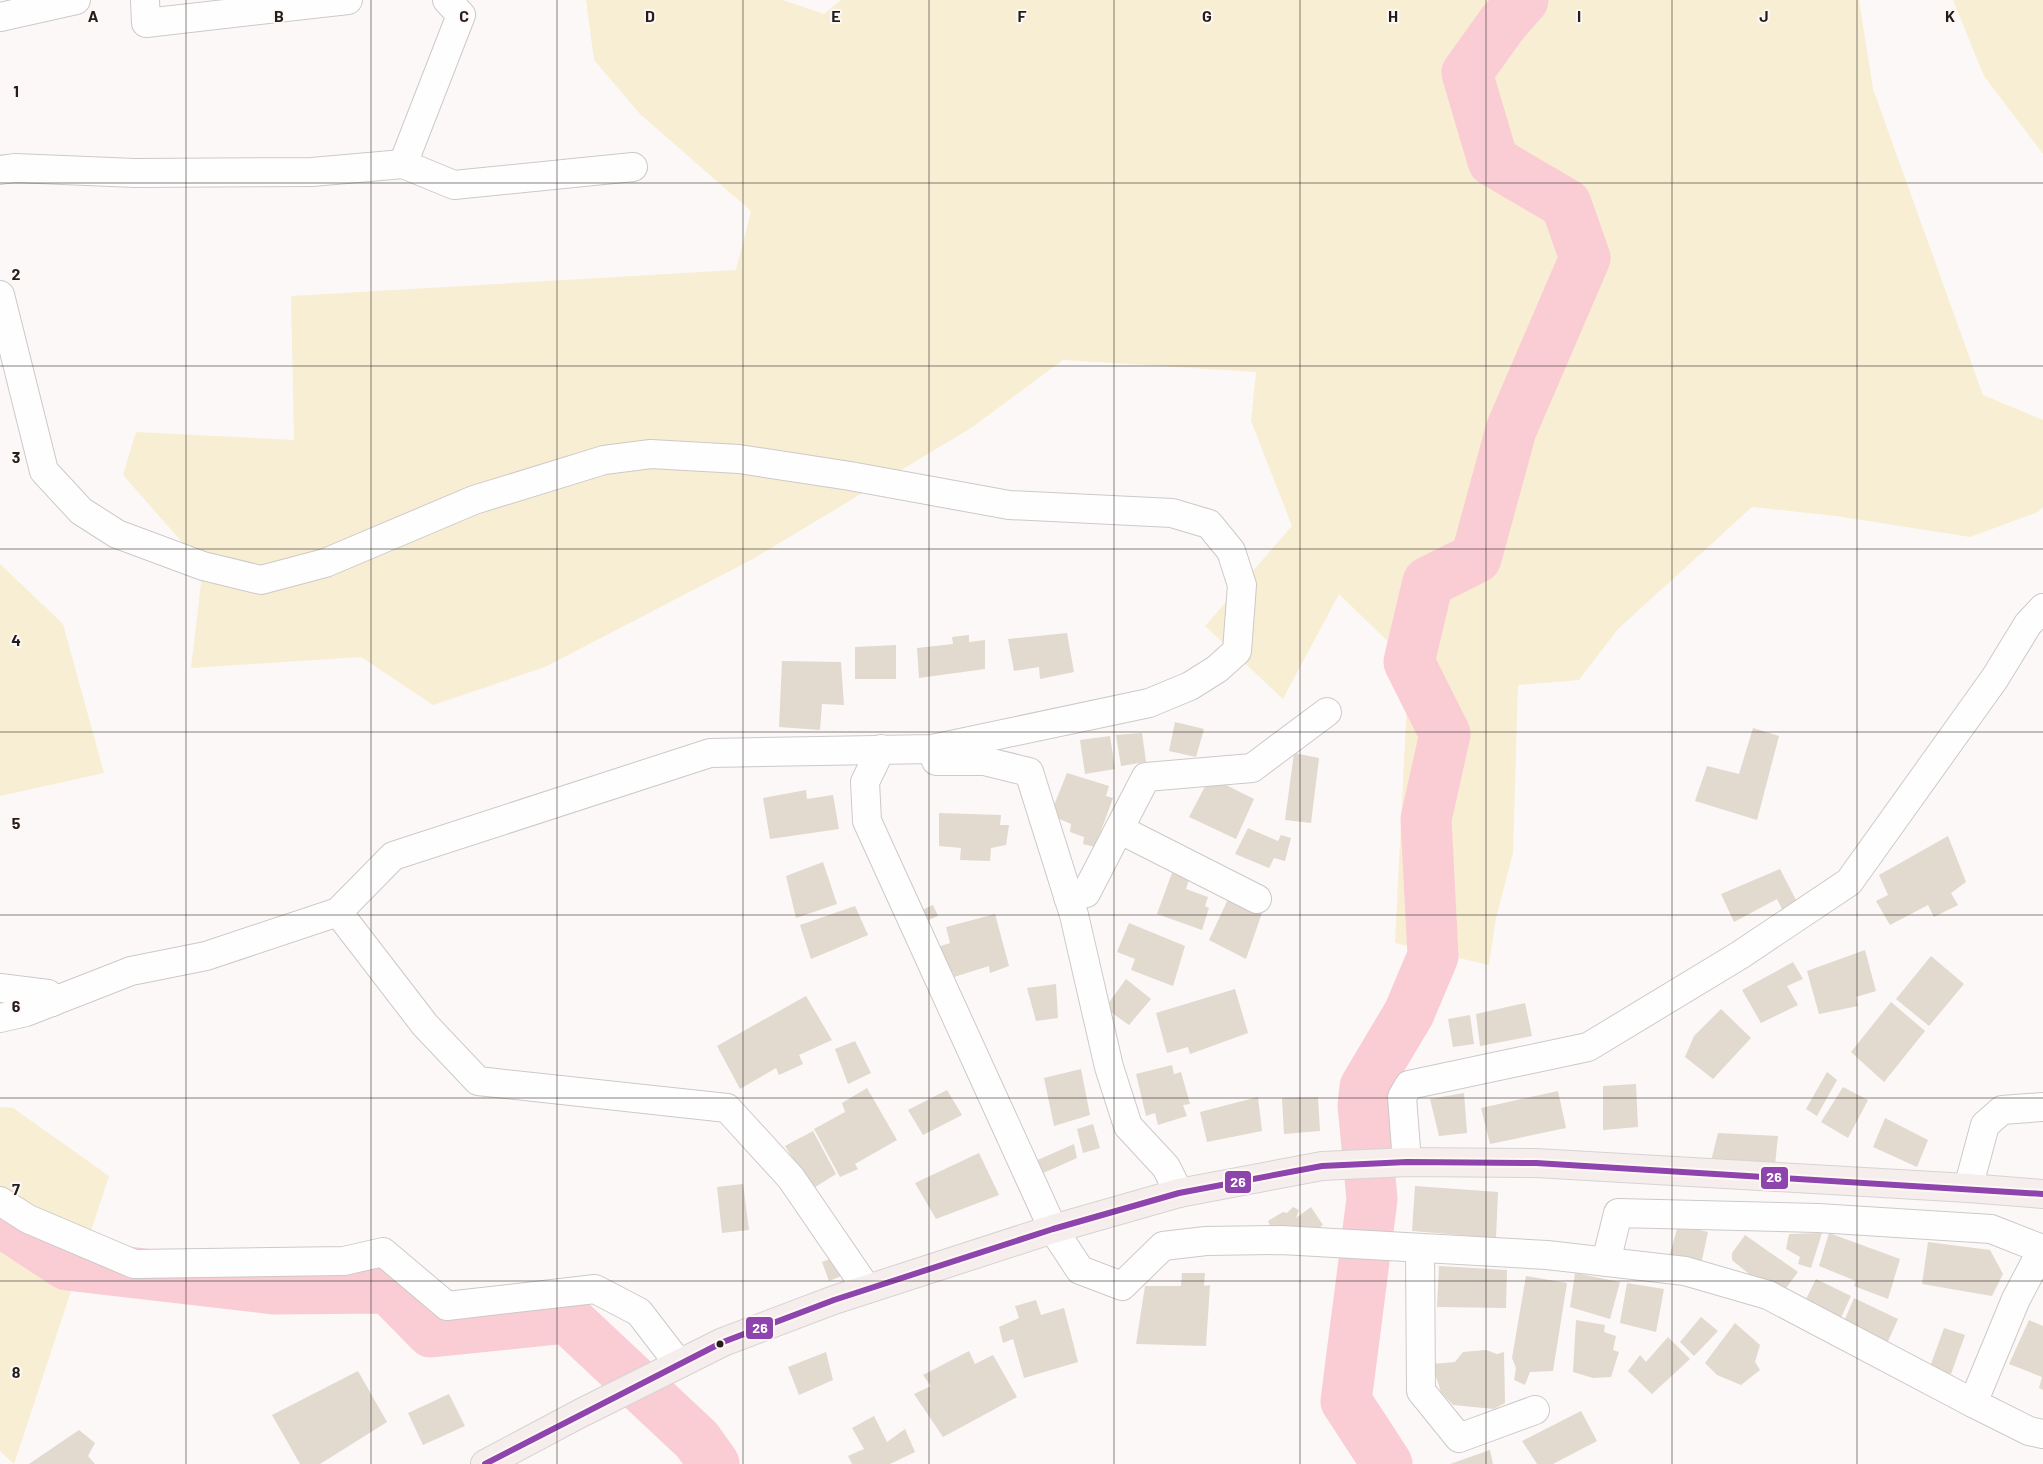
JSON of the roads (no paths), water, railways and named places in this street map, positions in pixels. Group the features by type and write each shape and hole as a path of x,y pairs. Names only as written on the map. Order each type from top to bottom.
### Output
{"highway":[{"path":"485,1464 579,1414 723,1342 867,1289 1053,1229 1179,1193 1322,1166 1398,1162 1536,1162 1968,1188 2037,1194"}],"street":[{"path":"0,17 76,0"},
{"path":"145,0 146,23 348,0"},
{"path":"403,164 461,15 447,0"},
{"path":"0,170 15,168 134,173 312,172 403,164 454,185 633,167"},
{"path":"0,295 44,471 50,478 81,511 117,534 203,566 260,580 325,563 474,500 604,460 651,454 739,458 1009,505 1172,512 1209,524 1231,551 1242,585 1237,652 1204,678 1190,686 1148,703 932,749 710,753 393,856 338,912 206,956 130,971 52,1002 0,1018"},
{"path":"1398,1162 1402,1097 1409,1085 1588,1047 1740,955 1849,882 1995,678 2028,624 2043,608"},
{"path":"1068,896 1086,893 1146,777 1252,768 1327,712"},
{"path":"881,749 865,782 867,821 1053,1229 1080,1270 1122,1286 1163,1246 1206,1241 1281,1240 1547,1255 1685,1271 1768,1295 2038,1438"},
{"path":"932,749 936,762 984,761 1029,772 1068,896 1108,1067 1128,1126 1166,1167 1179,1193"},
{"path":"1119,829 1257,899"},
{"path":"338,912 425,1025 478,1081 727,1108 791,1178 867,1289"},
{"path":"0,988 48,994 52,1002"},
{"path":"1968,1188 1985,1125 2002,1110 2043,1108"},
{"path":"0,1201 28,1219 134,1264 344,1261 383,1252 447,1306 594,1289 639,1312 678,1365"},
{"path":"1606,1262 1618,1213 1818,1218 1991,1229 2043,1248 2016,1298 1973,1403"},
{"path":"1420,1249 1421,1391 1458,1438 1535,1410"}],"waterway":[{"path":"1387,1464 1346,1401 1372,1199 1363,1105 1365,1087 1409,1013 1433,956 1426,819 1445,734 1409,662 1428,582 1476,558 1511,430 1585,258 1566,204 1493,161 1467,73 1502,24 1523,0"},
{"path":"0,1221 67,1265 274,1289 388,1288 431,1332 567,1318 697,1440 714,1464"}]}
